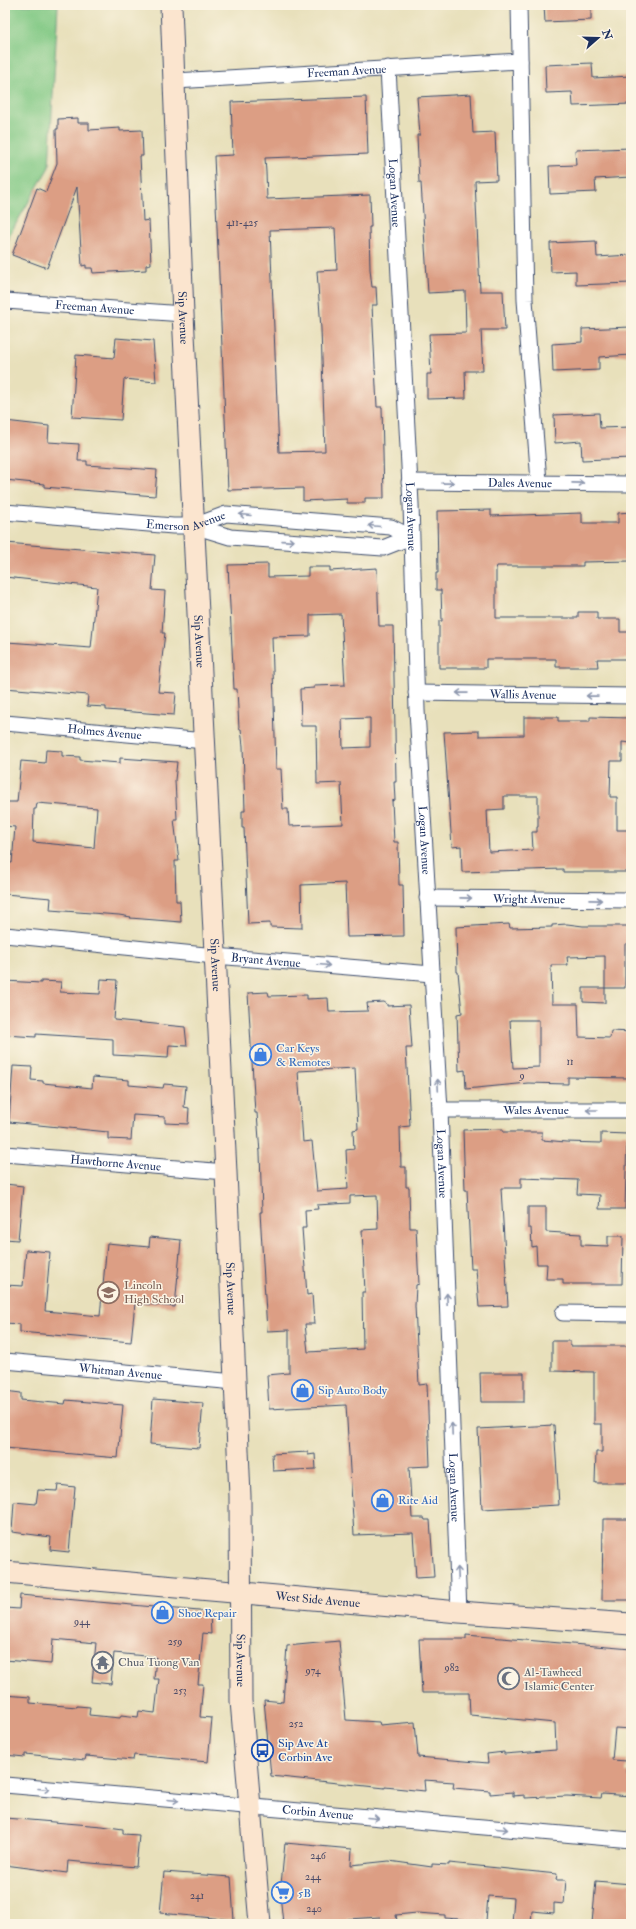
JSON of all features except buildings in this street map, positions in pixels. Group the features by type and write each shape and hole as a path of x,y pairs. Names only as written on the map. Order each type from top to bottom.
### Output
{"street":[{"name":"Sip Avenue","path":"171,5 183,314 226,1172 240,1496 241,1701 260,1924"},
{"path":"519,5 525,300 539,482"},
{"name":"Freeman Avenue","path":"175,82 520,61"},
{"name":"Logan Avenue","path":"388,68 409,482 416,692 440,1110 459,1612"},
{"name":"Freeman Avenue","path":"6,301 183,314"},
{"name":"Dales Avenue","path":"409,482 631,484"},
{"name":"Emerson Avenue","path":"5,512 165,526 194,526 226,514 391,528 411,537"},
{"path":"194,526 230,537 383,548 411,537"},
{"name":"Wallis Avenue","path":"416,692 631,696"},
{"name":"Holmes Avenue","path":"5,723 205,740"},
{"name":"Wright Avenue","path":"427,898 631,900"},
{"name":"Bryant Avenue","path":"5,935 215,956 432,974"},
{"name":"Wales Avenue","path":"440,1110 631,1110"},
{"name":"Hawthorne Avenue","path":"5,1154 226,1172"},
{"path":"563,1314 631,1314"},
{"name":"Whitman Avenue","path":"5,1361 235,1382"},
{"name":"West Side Avenue","path":"5,1572 459,1612 631,1624"},
{"name":"Corbin Avenue","path":"5,1785 631,1840"}],"green space":[{"path":"5,5 58,5 49,167 10,234 5,253"}],"place":[{"name":"Car Keys & Remotes","path":"261,1055"},
{"name":"Lincoln High School","path":"109,1292"},
{"name":"Sip Auto Body","path":"303,1390"},
{"name":"Rite Aid","path":"382,1500"},
{"name":"Shoe Repair","path":"163,1613"},
{"name":"Chua Tuong Van","path":"103,1662"},
{"name":"Al-Tawheed Islamic Center","path":"508,1679"},
{"name":"Sip Ave At Corbin Ave","path":"263,1750"},
{"name":"5B","path":"282,1893"}]}
